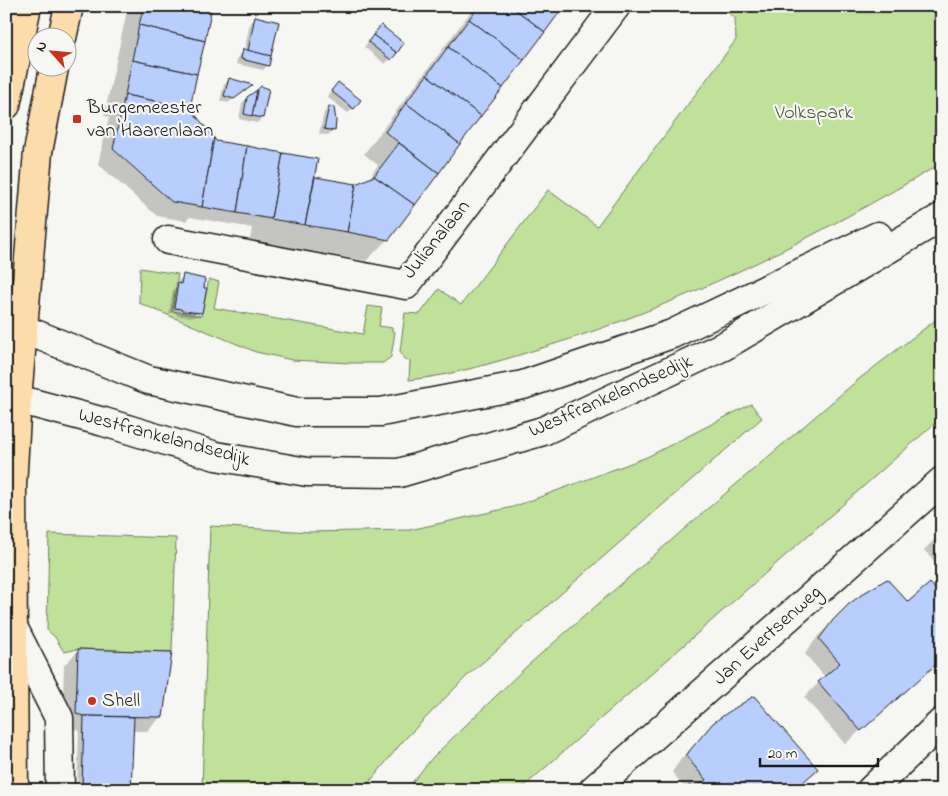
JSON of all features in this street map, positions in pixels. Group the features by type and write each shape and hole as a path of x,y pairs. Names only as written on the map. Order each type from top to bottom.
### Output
{"main road":[{"path":"6,105 27,6"},
{"path":"64,28 69,6"},
{"path":"14,790 12,397 15,325 38,152 52,78"}],"street":[{"name":"Julianalaan","path":"168,240 406,285 616,6"},
{"name":"Westfrankelandsedijk","path":"15,325 149,380 297,412 380,412 523,384 672,334 942,206"},
{"name":"Westfrankelandsedijk","path":"12,397 104,422 216,456 307,472 399,473 543,431 724,346 942,216"},
{"name":"Jan Evertsenweg","path":"593,790 942,481"},
{"path":"14,629 59,718 60,790"},
{"path":"872,790 942,722"}],"green space":[{"name":"Volkspark","path":"720,6 942,6 942,163 846,217 749,267 648,311 597,330 494,362 443,375 409,380 410,361 404,359 400,351 405,313 420,314 439,289 461,305 548,190 597,226 736,40 735,18"},
{"path":"140,268 178,274 172,311 201,316 209,279 219,282 214,308 363,334 368,306 382,308 379,326 392,328 392,331 395,332 391,357 383,363 350,363 292,360 256,352 139,303"},
{"path":"942,315 942,417 520,790 406,790 433,757 526,667 859,379"},
{"path":"751,404 762,418 466,677 404,740 363,790 202,790 210,526 310,532 410,530 513,507 647,457"},
{"path":"49,534 176,538 172,652 78,649 64,652 55,637 47,630"}],"building":[{"path":"144,6 212,6 205,41 139,25"},
{"path":"479,6 511,6 545,32 524,60 469,19"},
{"path":"511,6 564,6 545,32"},
{"path":"255,16 279,22 271,56 248,51"},
{"path":"469,19 524,60 503,88 448,47"},
{"path":"139,25 205,41 197,74 132,60"},
{"path":"381,25 404,43 397,53 373,35"},
{"path":"373,35 397,53 391,60 368,42"},
{"path":"448,47 503,88 481,116 427,75"},
{"path":"243,49 271,56 269,66 241,59"},
{"path":"132,60 197,74 190,108 125,95"},
{"path":"427,75 481,116 460,144 406,103"},
{"path":"229,78 253,85 234,99 224,96"},
{"path":"338,82 361,100 354,109 331,91"},
{"path":"261,86 269,89 263,118 252,116 257,90"},
{"path":"257,90 252,116 244,114 247,97"},
{"path":"125,95 190,108 214,138 202,207 172,202 113,149"},
{"path":"406,103 460,144 439,173 385,132"},
{"path":"329,106 334,107 335,131 324,129"},
{"path":"214,138 216,141 247,146 237,213 202,207"},
{"path":"399,143 439,173 415,205 374,176"},
{"path":"247,146 283,153 271,219 237,213"},
{"path":"283,153 318,159 305,225 271,219"},
{"path":"374,176 415,205 389,240 347,232 356,184"},
{"path":"315,177 356,184 347,232 305,225"},
{"path":"183,274 205,279 204,288 207,288 202,313 182,311 181,309 174,308 178,283 181,284"},
{"path":"887,579 908,602 930,583 942,597 942,659 861,731 818,682 840,663 819,639 833,620 849,604"},
{"path":"78,649 172,652 163,717 84,716 76,714"},
{"path":"754,696 818,769 794,790 687,790 689,785 696,788 706,780 686,756 713,723"},
{"path":"84,716 134,717 131,790 82,790"}],"place":[{"name":"Burgemeester van Haarenlaan","path":"77,119"},
{"name":"Shell","path":"92,701"}]}
